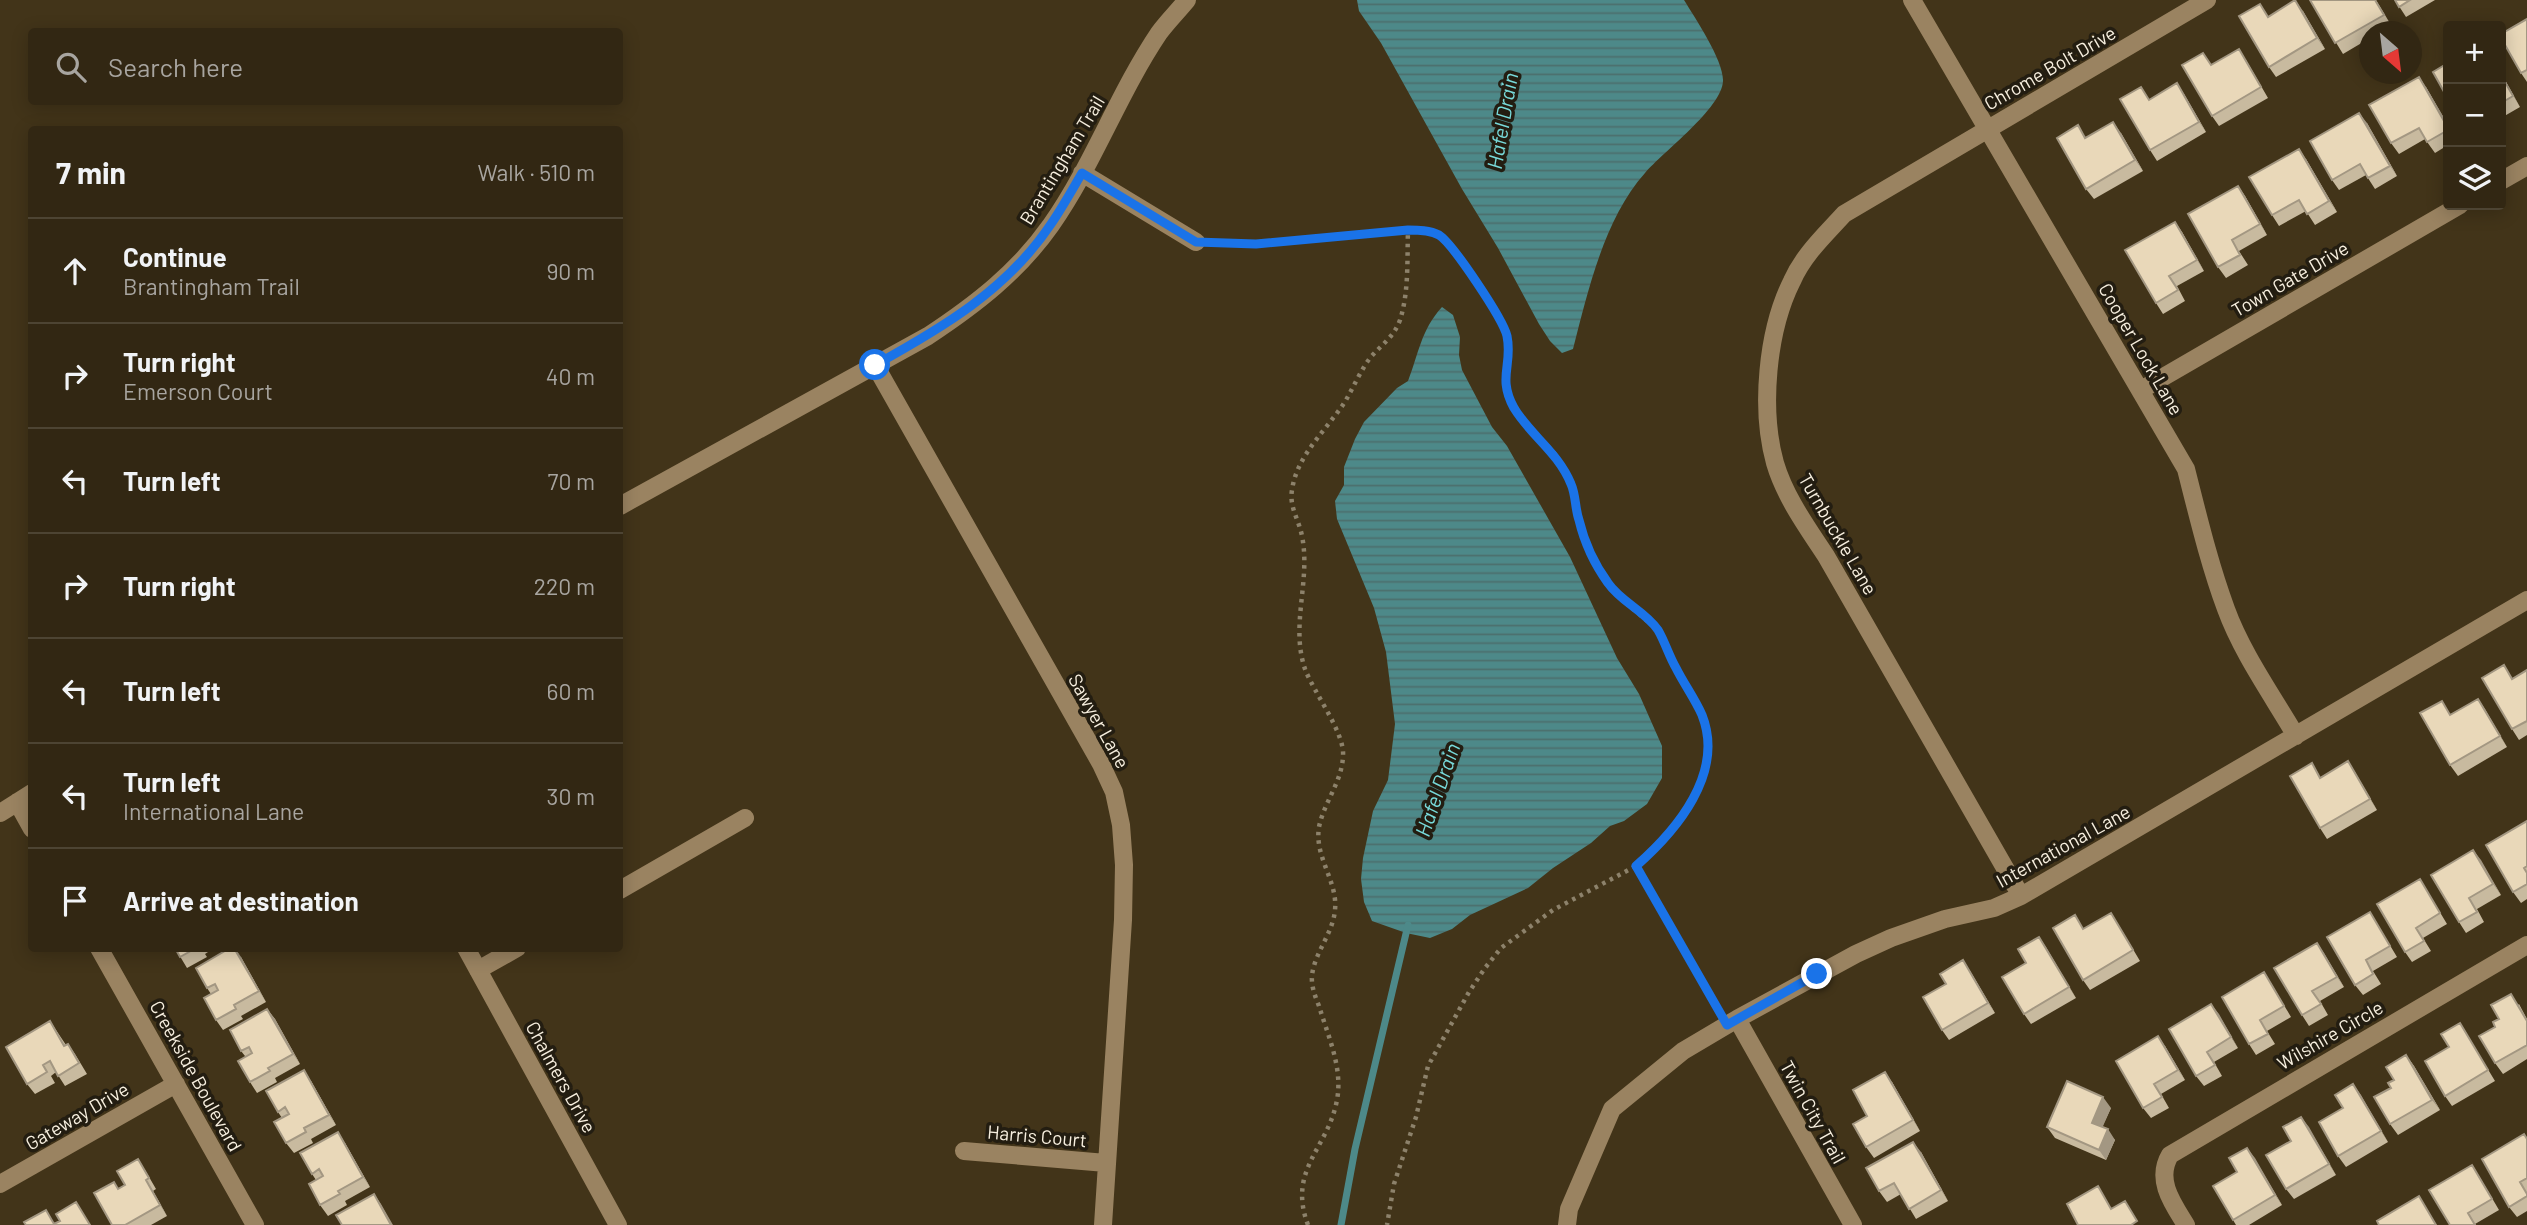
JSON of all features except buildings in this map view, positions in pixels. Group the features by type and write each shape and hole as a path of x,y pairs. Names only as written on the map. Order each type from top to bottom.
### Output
{"street":[{"name":"Brantingham Trail","path":"623,504 938,329 968,310 999,285 1051,225 1155,40 1187,0"},
{"name":"Cooper Lock Lane","path":"1912,0 2186,469 2226,610 2240,640 2296,736"},
{"name":"Chrome Bolt Drive","path":"1987,129 2207,0"},
{"name":"Turnbuckle Lane","path":"1987,129 1844,214 1810,250 1792,279 1777,322 1770,365 1767,421 1776,464 1792,502 1826,556 2021,896"},
{"path":"2506,178 2527,166"},
{"path":"1082,173 1196,242"},
{"name":"Town Gate Drive","path":"2141,390 2451,210"},
{"name":"Sawyer Lane","path":"875,365 1101,764 1114,792 1121,825 1124,865 1123,920 1103,1225"},
{"name":"International Lane","path":"1567,1225 1569,1209 1612,1109 1684,1051 1817,974 1891,938 1945,919 1994,908 2021,896 2527,600"},
{"path":"0,813 24,797"},
{"path":"623,888 745,818"},
{"name":"Wilshire Circle","path":"2186,1225 2165,1185 2165,1170 2170,1155 2527,945"},
{"name":"Creekside Boulevard","path":"101,952 256,1225"},
{"name":"Chalmers Drive","path":"468,952 618,1225"},
{"path":"478,970 510,952"},
{"name":"Twin City Trail","path":"1732,1022 1853,1225"},
{"name":"Gateway Drive","path":"0,1184 176,1084"},
{"name":"Harris Court","path":"964,1151 1106,1163"}],"path":[{"path":"1308,1225 1302,1209 1303,1178 1330,1121 1337,1098 1337,1068 1312,987 1312,972 1332,929 1334,889 1318,844 1320,826 1341,772 1344,754 1341,739 1306,670 1301,651 1298,634 1305,557 1291,492 1302,459 1333,419 1370,358 1393,334 1400,320 1406,293 1408,230"},
{"path":"1196,242 1256,244 1424,230 1438,234 1451,245 1499,318 1506,334 1508,352 1505,390 1525,423 1554,453 1564,469 1573,487 1579,522 1590,551 1619,597 1658,630 1702,715 1707,734 1707,759 1698,792 1680,822 1659,846 1636,866 1553,910 1501,948 1485,968 1428,1066 1416,1118 1394,1184 1387,1225"},
{"path":"1636,866 1732,1022"}],"water":[{"path":"1357,0 1684,0 1695,17 1719,62 1723,81 1720,92 1703,116 1645,173 1631,191 1599,256 1573,349 1562,353 1539,324 1381,43 1359,11"},
{"path":"1442,307 1453,315 1460,337 1462,370 1492,427 1507,446 1570,557 1617,658 1639,694 1662,746 1662,778 1647,804 1624,821 1610,826 1591,843 1528,888 1470,915 1452,929 1430,938 1372,921 1364,902 1361,879 1363,858 1373,811 1388,780 1395,724 1386,652 1374,608 1337,519 1335,501 1344,485 1344,467 1364,422 1397,388 1408,381 1425,333"}],"waterway":[{"name":"Hafel Drain","path":"1341,1225 1355,1149 1408,925"}],"route":[{"path":"875,365 928,336 968,310 999,285 1051,225 1082,173 1196,242 1256,244 1408,230 1424,230 1438,234 1451,245 1499,318 1506,334 1508,352 1505,390 1525,423 1554,453 1564,469 1573,487 1579,522 1590,551 1619,597 1658,630 1702,715 1707,734 1707,759 1698,792 1680,822 1659,846 1636,866 1727,1025 1817,974"}]}
